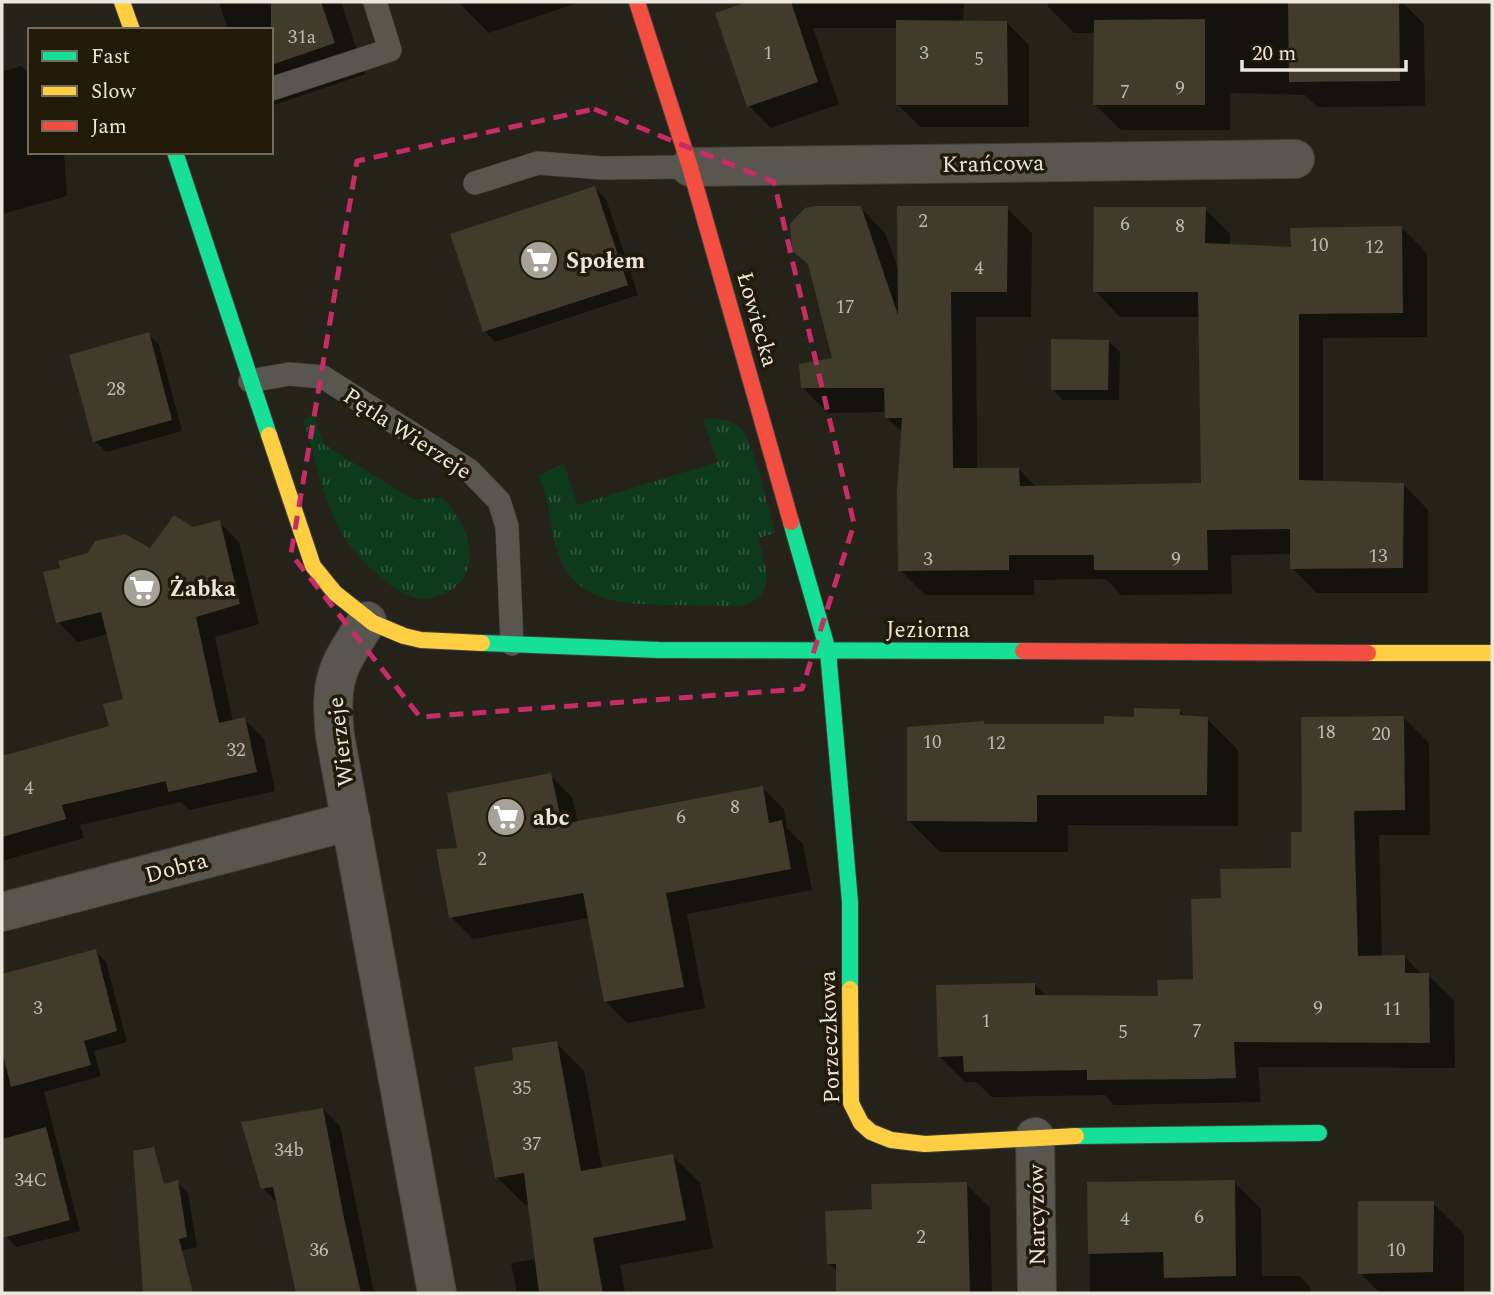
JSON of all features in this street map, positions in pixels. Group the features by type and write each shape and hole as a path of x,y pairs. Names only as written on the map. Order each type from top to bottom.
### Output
{"street":[{"path":"122,2 131,28"},
{"name":"Łowiecka","path":"637,2 690,167 828,651"},
{"path":"176,154 313,566 328,589 367,621"},
{"name":"Krańcowa","path":"690,167 1295,159"},
{"name":"Jeziorna","path":"367,621 404,637 421,640 659,650 1492,653"},
{"name":"Wierzeje","path":"367,621 336,674 333,691 335,736 437,1293"},
{"name":"Porzeczkowa","path":"828,651 850,902 851,1103 857,1121 869,1132 888,1140 913,1144 1035,1137 1319,1133"},
{"name":"Dobra","path":"2,912 351,821"},
{"name":"Narcyzów","path":"1035,1137 1037,1293"}],"lane":[{"path":"273,88 390,50 375,2"},
{"path":"475,183 538,163 602,168 690,167"},
{"name":"Pętla Wierzeje","path":"250,381 289,374 323,377 469,470 499,501 507,526 512,644"}],"highlighted area":[{"path":"594,109 774,182 854,524 802,689 420,717 291,554 357,161"}],"green space":[{"path":"314,415 323,444 414,500 442,497 450,507 464,530 470,556 468,569 462,580 451,590 430,598 407,595 377,574 346,540 332,514 303,419"},
{"path":"712,418 732,423 742,430 761,479 775,533 758,538 766,570 765,588 760,596 739,606 670,605 619,602 589,592 566,570 558,553 545,494 538,476 564,464 577,505 718,462 703,420"}],"building":[{"path":"271,2 321,2 335,43 273,64"},
{"path":"747,2 791,2 818,82 747,107 715,13"},
{"path":"1288,2 1399,2 1400,81 1289,82"},
{"path":"1205,19 1205,105 1093,105 1094,20"},
{"path":"896,20 1007,21 1008,105 896,105"},
{"name":"Społem","path":"595,186 628,285 483,332 450,234"},
{"path":"861,206 898,315 897,206 1008,206 1007,292 951,292 953,468 1019,468 1020,486 1201,483 1198,292 1093,292 1094,207 1206,207 1205,243 1291,247 1290,228 1402,226 1403,313 1299,314 1299,480 1404,483 1403,568 1290,569 1290,529 1207,530 1208,570 1094,570 1094,555 1009,555 1009,570 898,571 897,492 902,418 885,418 884,388 801,388 799,364 832,358 808,264 792,251 790,224 805,208"},
{"path":"149,332 172,420 93,442 69,355"},
{"path":"1051,339 1109,340 1108,390 1051,390"},
{"path":"174,515 193,527 220,520 240,604 196,617 219,723 245,717 257,772 168,792 166,781 62,805 66,819 2,837 2,756 109,726 103,704 123,699 101,612 56,623 43,572 60,568 58,561 88,553 95,541 125,534 150,548"},
{"path":"1134,708 1180,709 1180,715 1208,717 1207,795 1037,795 1037,822 907,821 907,727 984,721 984,724 1104,724 1104,716 1134,717"},
{"path":"1404,716 1405,810 1354,811 1358,956 1405,955 1405,973 1429,973 1430,1043 1234,1042 1236,1078 1205,1079 1087,1080 1087,1070 964,1072 963,1056 938,1057 936,985 1035,983 1035,995 1158,996 1157,980 1193,979 1191,899 1221,898 1220,869 1291,868 1291,832 1302,832 1301,717"},
{"path":"551,773 562,824 763,786 769,823 782,820 791,869 666,893 684,987 604,1002 583,893 449,918 436,849 457,848 447,793"},
{"path":"96,949 117,1031 84,1041 91,1065 11,1087 2,1051 2,974"},
{"path":"557,1041 581,1171 673,1154 686,1220 593,1238 603,1293 539,1293 524,1173 495,1178 474,1067 513,1060 512,1048"},
{"path":"323,1108 361,1293 296,1293 273,1187 261,1189 241,1122"},
{"path":"46,1127 70,1220 2,1238 2,1139"},
{"path":"154,1147 164,1184 178,1180 187,1237 179,1239 193,1293 143,1293 133,1151"},
{"path":"1235,1180 1236,1276 1164,1278 1163,1252 1088,1254 1087,1182"},
{"path":"967,1182 970,1293 836,1293 836,1264 827,1264 825,1211 872,1209 871,1184"},
{"path":"1358,1201 1434,1201 1433,1272 1358,1274"}],"traffic: fast":[{"path":"176,154 269,435"},
{"path":"791,522 828,651 850,902 850,989"},
{"path":"482,643 659,650 1023,651"},
{"path":"1076,1136 1319,1133"}],"traffic: slow":[{"path":"122,2 131,28"},
{"path":"269,435 313,566 335,593 373,623 404,636 421,640 482,643"},
{"path":"1368,653 1492,653"},
{"path":"850,989 851,1103 861,1123 871,1132 891,1140 925,1144 1076,1136"}],"traffic: jam":[{"path":"637,2 690,167 791,522"},
{"path":"1023,651 1368,653"}],"place":[{"name":"Społem","path":"539,260"},
{"name":"Żabka","path":"142,588"},
{"name":"abc","path":"506,817"}]}
